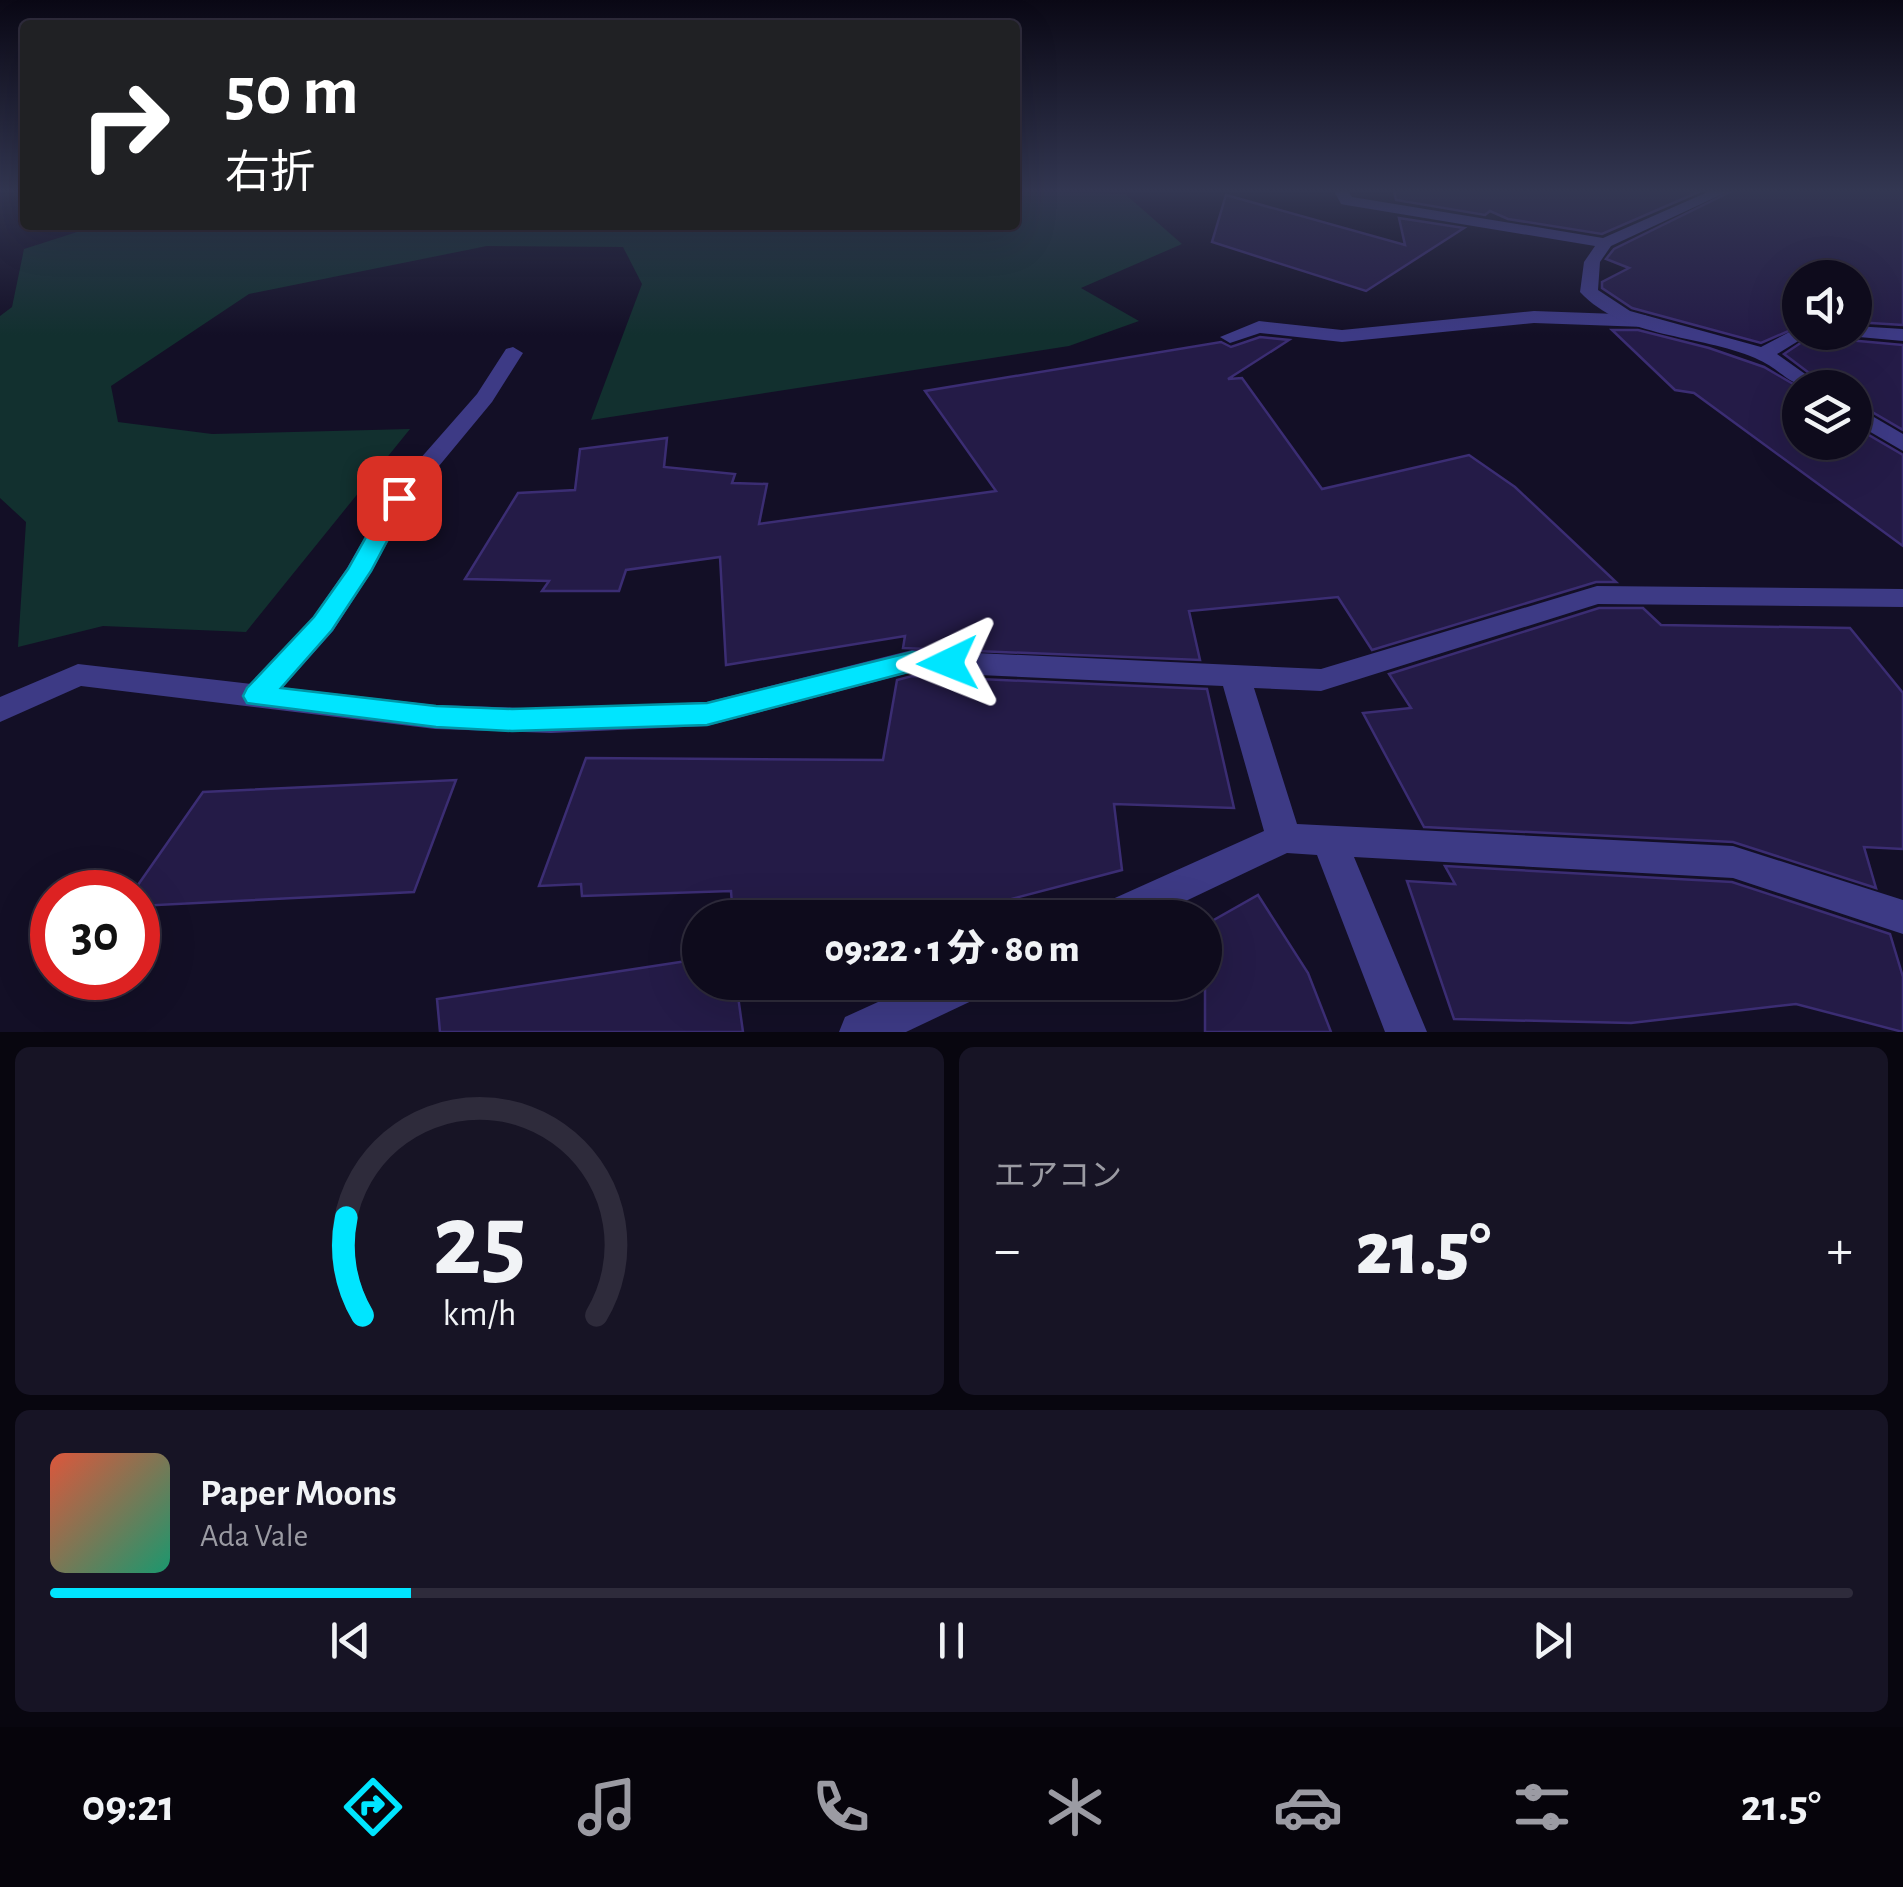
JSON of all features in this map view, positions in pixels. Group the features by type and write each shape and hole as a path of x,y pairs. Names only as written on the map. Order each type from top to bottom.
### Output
{"street":[{"path":"1581,239 1605,243"},
{"path":"1614,239 1605,243 1592,262 1589,292 1623,315 1763,354 1787,370"},
{"path":"1230,337 1259,327 1342,336 1534,318 1645,321"},
{"path":"1872,333 1903,336"},
{"path":"1763,354 1782,344"},
{"path":"257,696 323,624 359,571 399,498 485,398 512,353"},
{"path":"1872,424 1903,444"},
{"path":"0,710 78,675 436,716 550,721 707,714 912,661 1321,680 1597,595 1902,599"},
{"path":"1235,676 1284,838"},
{"path":"1149,900 1284,838 1733,862 1903,918"},
{"path":"1330,840 1406,1032"},
{"path":"860,1032 929,1000"}],"green space":[{"path":"55,239 1176,239 1182,244 1081,288 1139,321 1069,346 591,420 642,284 623,247 487,246 249,294 111,386 118,422 212,434 410,429 246,632 103,626 18,647 26,522 0,498 0,316 12,307 24,249"}],"building":[{"path":"1384,239 1405,245 1404,239 1447,239 1366,291 1212,242"},
{"path":"1634,239 1903,239 1903,325 1872,323 1872,260 1782,260 1782,334 1761,343 1632,308 1602,288 1602,282 1629,268 1606,259 1614,249"},
{"path":"1612,330 1638,330 1709,348 1782,378 1782,457 1694,393 1675,390"},
{"path":"1260,337 1289,340 1228,379 1242,378 1322,489 1469,455 1515,487 1616,582 1596,582 1372,650 1338,597 1189,611 1200,660 903,648 905,636 726,665 720,557 626,570 619,591 542,591 549,581 465,579 518,493 575,490 580,449 667,438 664,467 735,474 732,483 767,484 759,524 996,491 925,391 1221,342 1231,347"},
{"path":"1872,342 1903,345 1903,430 1872,412 1872,370 1805,370 1784,354 1790,350 1872,350"},
{"path":"1872,437 1903,455 1903,546 1786,460 1872,460"},
{"path":"1599,608 1643,608 1661,625 1850,628 1903,693 1903,849 1864,847 1876,888 1733,842 1424,827 1363,713 1411,708 1389,674"},
{"path":"912,676 1207,689 1234,808 1114,804 1122,870 1008,900 732,900 731,891 582,896 581,884 539,886 586,758 883,760 897,680"},
{"path":"456,780 414,892 160,905 160,870 148,870 203,792"},
{"path":"1445,866 1732,882 1890,934 1903,977 1903,1032 1796,1004 1631,1023 1454,1019 1407,881 1455,884"},
{"path":"1258,895 1308,973 1331,1032 1205,1032 1205,1000 1222,1000 1222,915"},
{"path":"682,962 682,1000 739,1000 743,1032 440,1032 437,999"}],"route":[{"path":"399,498 359,571 323,624 257,696 436,716 512,720 707,714 912,661 948,663"}]}
